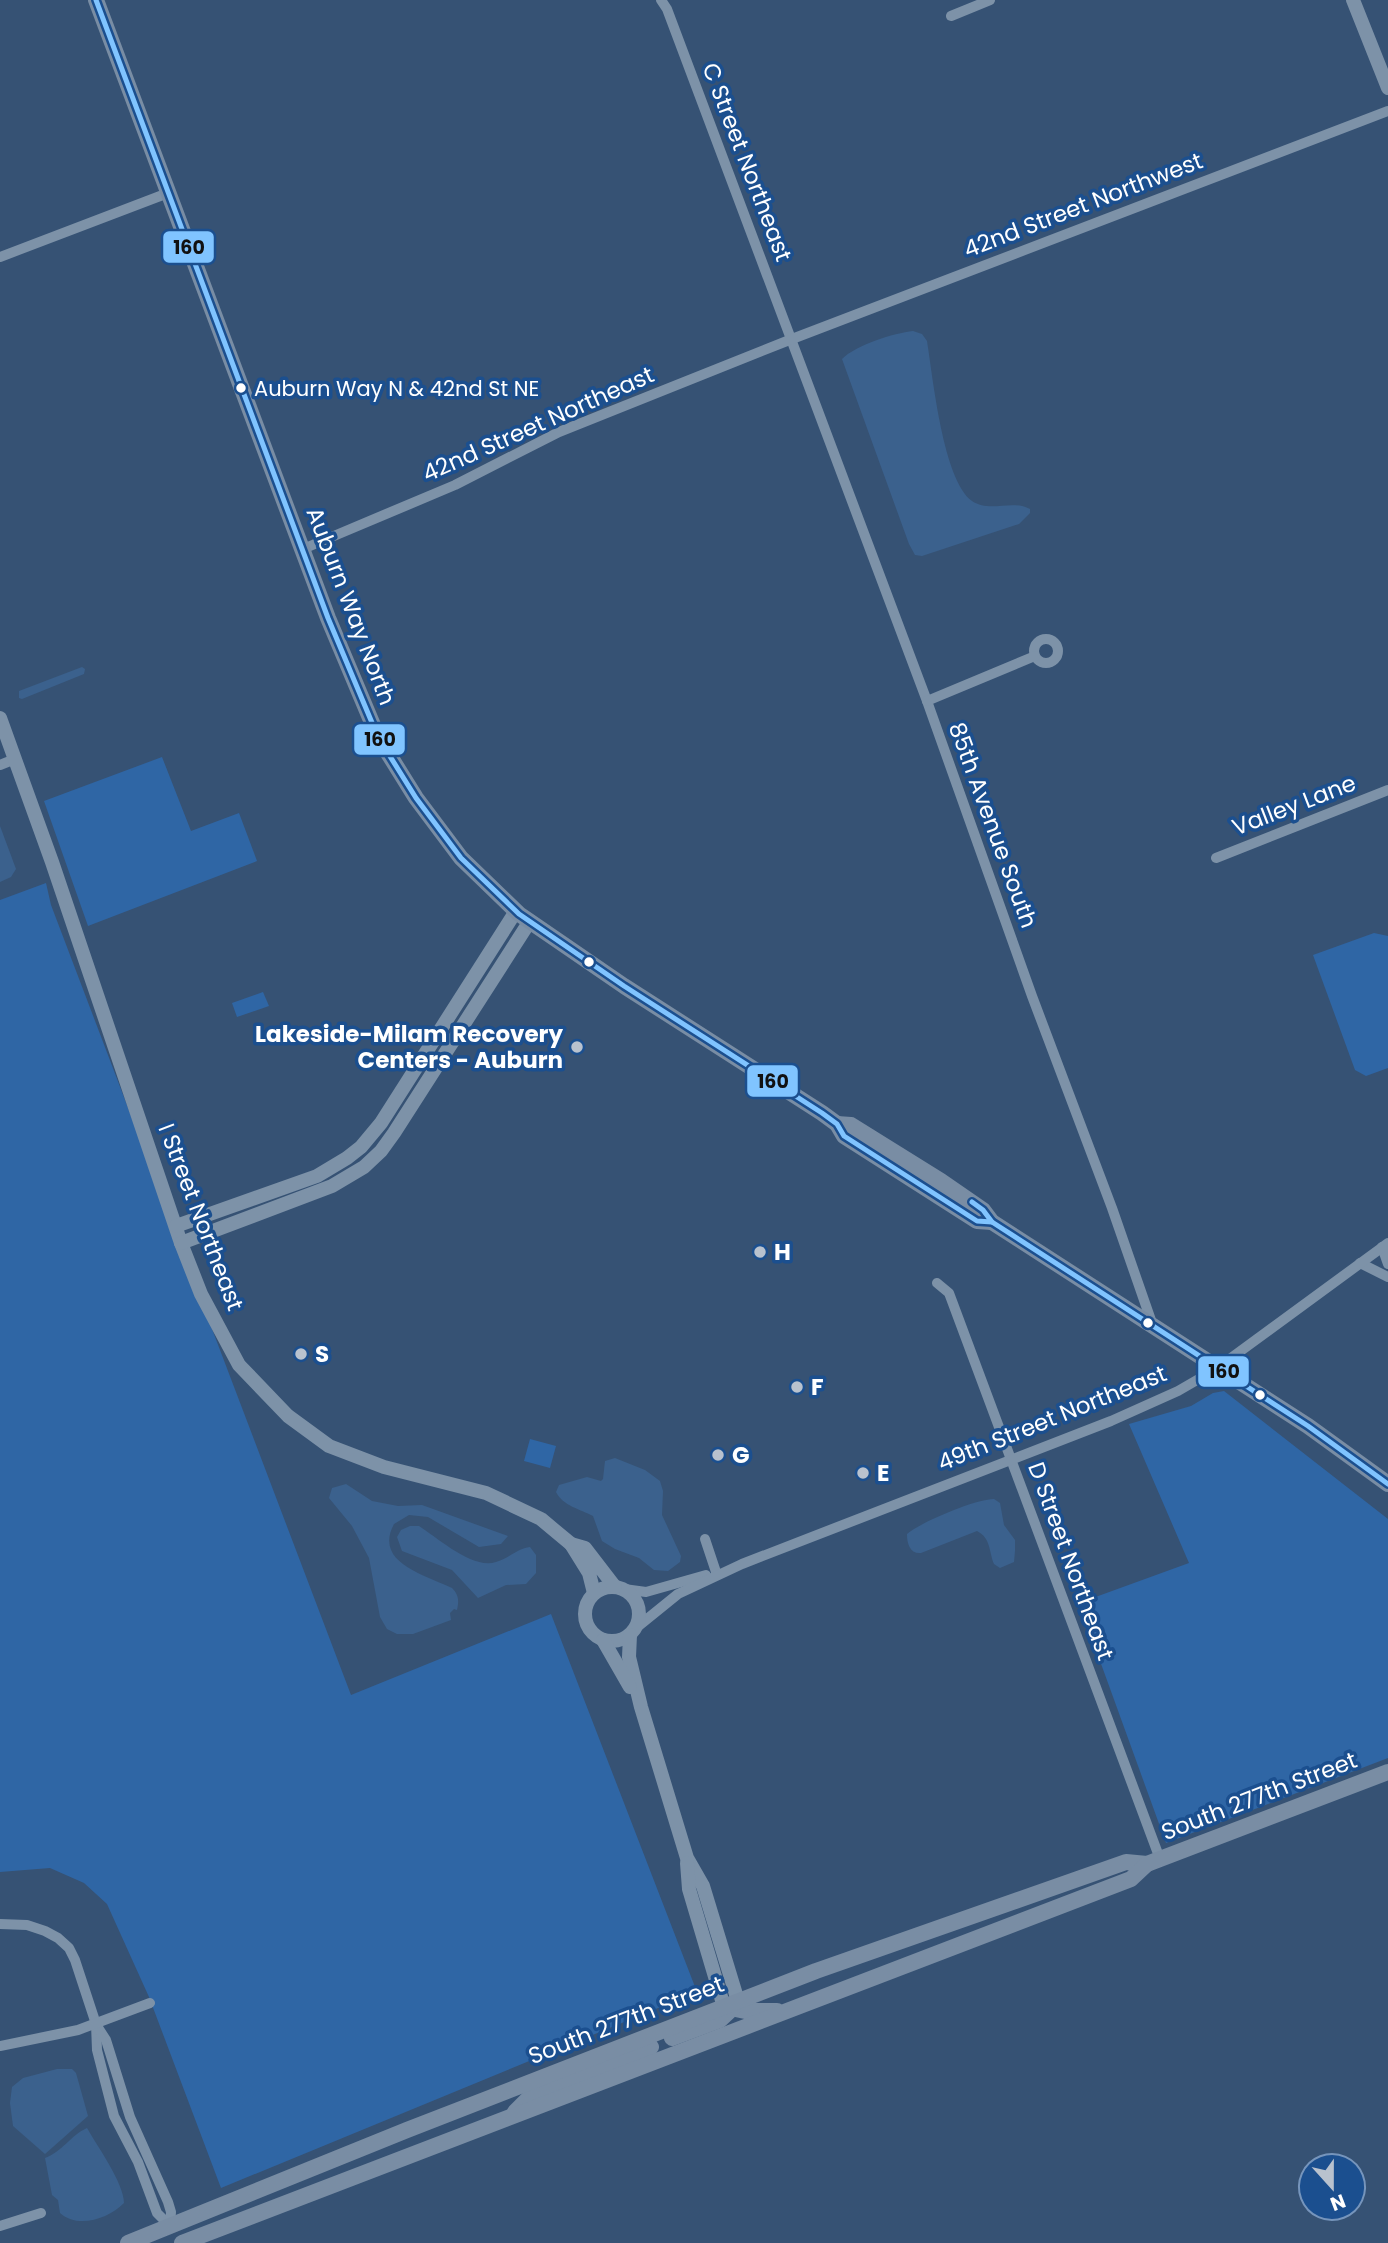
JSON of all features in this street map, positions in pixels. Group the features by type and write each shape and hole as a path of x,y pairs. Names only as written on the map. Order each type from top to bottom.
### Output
{"main road":[{"name":"Auburn Way North","path":"96,0 328,618 378,737 416,798 461,858 523,916 624,986 839,1126 844,1136 977,1221 992,1222"},
{"name":"Auburn Way North","path":"839,1126 852,1125 887,1146 983,1210 992,1222 1308,1426 1388,1484"},
{"name":"South 277th Street","path":"182,2243 1131,1879 1154,1862 1388,1772"},
{"name":"South 277th Street","path":"128,2243 470,2105 903,1939 1126,1862 1154,1862"},
{"path":"510,2117 531,2096 720,2020 732,2005 764,2012 800,2006"},
{"path":"409,2155 416,2140 448,2125 470,2105"},
{"path":"152,2243 170,2226 189,2228 293,2190 321,2189"}],"street":[{"name":"C Street Northeast","path":"661,0 667,9 792,339"},
{"path":"951,16 990,0"},
{"path":"1353,0 1388,88"},
{"name":"42nd Street Northwest","path":"792,339 1388,110"},
{"path":"0,257 168,193"},
{"name":"42nd Street Northeast","path":"303,549 455,485 558,432 792,339"},
{"name":"85th Avenue South","path":"792,339 927,701 1153,1326"},
{"path":"927,701 1035,656"},
{"name":"I Street Northeast","path":"0,718 8,751 181,1243 201,1294 239,1364 288,1416 329,1446 384,1467 486,1493 541,1519 571,1544 589,1573 594,1593"},
{"path":"0,765 8,751"},
{"name":"Valley Lane","path":"1216,858 1388,790"},
{"path":"176,1226 317,1176 361,1147 381,1123 523,916"},
{"path":"181,1243 332,1186 372,1159 394,1133 523,916"},
{"path":"1385,1245 1388,1264"},
{"name":"49th Street Northeast","path":"633,1632 678,1594 742,1564 1111,1421 1178,1391 1216,1369 1385,1245"},
{"path":"1360,1264 1388,1278"},
{"name":"D Street Northeast","path":"937,1283 949,1293 1154,1862"},
{"path":"705,1539 716,1572"},
{"name":"I Street Northeast","path":"571,1544 585,1548 620,1588"},
{"name":"49th Street Northeast","path":"620,1588 636,1592 660,1590 742,1564"},
{"path":"633,1632 613,1641 603,1640 595,1635 586,1620 587,1603 594,1593 607,1587 620,1588 631,1594 640,1611 629,1657 641,1707 687,1858 703,1886 732,2005"},
{"path":"603,1640 641,1707"},
{"path":"0,1924 27,1925 58,1938 69,1948 96,2024 97,2050 114,2116 138,2162 157,2213 170,2226"},
{"path":"0,2046 40,2039 96,2024 150,2003"},
{"path":"0,2226 41,2213"}],"shaded area":[{"path":"913,331 922,334 927,341 941,427 962,490 972,501 986,506 1016,505 1030,509 1030,513 1019,524 922,556 915,555 909,544 842,359 876,340"},
{"path":"82,667 85,669 84,674 19,698 19,691"},
{"path":"162,757 191,831 239,813 257,861 88,926 44,801"},
{"path":"0,826 16,869 11,877 0,882"},
{"path":"46,883 51,905 351,1695 551,1614 697,1992 221,2188 149,1997 107,1904 84,1883 50,1868 0,1872 0,900"},
{"path":"1374,933 1388,936 1388,1068 1366,1076 1355,1070 1313,955"},
{"path":"263,992 269,1006 237,1017 232,1003"},
{"path":"1224,1391 1388,1519 1388,1758 1166,1843 1079,1603 1189,1563 1129,1424 1191,1406 1213,1393"},
{"path":"530,1439 556,1446 550,1468 524,1461"},
{"path":"615,1458 645,1470 660,1481 663,1491 662,1515 681,1556 680,1562 668,1571 654,1570 639,1558 602,1541 593,1516 567,1504 556,1492 559,1485 587,1477 601,1481 605,1461"},
{"path":"346,1484 372,1501 398,1506 422,1505 508,1536 501,1544 479,1547 428,1517 409,1515 394,1524 389,1537 396,1558 405,1566 452,1588 456,1593 458,1607 450,1613 451,1620 413,1634 397,1634 387,1629 380,1617 369,1558 352,1526 329,1498 332,1488"},
{"path":"994,1499 1000,1503 1004,1525 1015,1540 1014,1562 1000,1568 994,1564 987,1541 977,1531 921,1553 910,1548 907,1534 914,1529 962,1507"},
{"path":"419,1526 467,1557 487,1563 500,1561 530,1547 536,1555 536,1573 526,1584 506,1585 478,1598 452,1570 402,1551 397,1537 401,1530"},
{"path":"57,2069 72,2069 76,2073 88,2116 45,2154 13,2126 10,2103 12,2087 23,2078"},
{"path":"87,2128 120,2185 124,2203 110,2214 84,2221 67,2218 60,2213 58,2200 52,2195 45,2158"}],"transit line":[{"name":"160","path":"96,0 328,618 378,737 416,798 461,858 519,914 624,986 822,1113 837,1124 844,1136 977,1221 992,1222"},
{"name":"160","path":"972,1202 983,1210 992,1222 1308,1426 1388,1484"}],"place":[{"name":"Auburn Way N & 42nd St NE","path":"241,388"},
{"name":"Lakeside-Milam Recovery Centers - Auburn","path":"577,1047"},
{"name":"H","path":"760,1252"},
{"name":"S","path":"301,1354"},
{"name":"F","path":"797,1387"},
{"name":"G","path":"718,1455"},
{"name":"E","path":"863,1473"}]}
